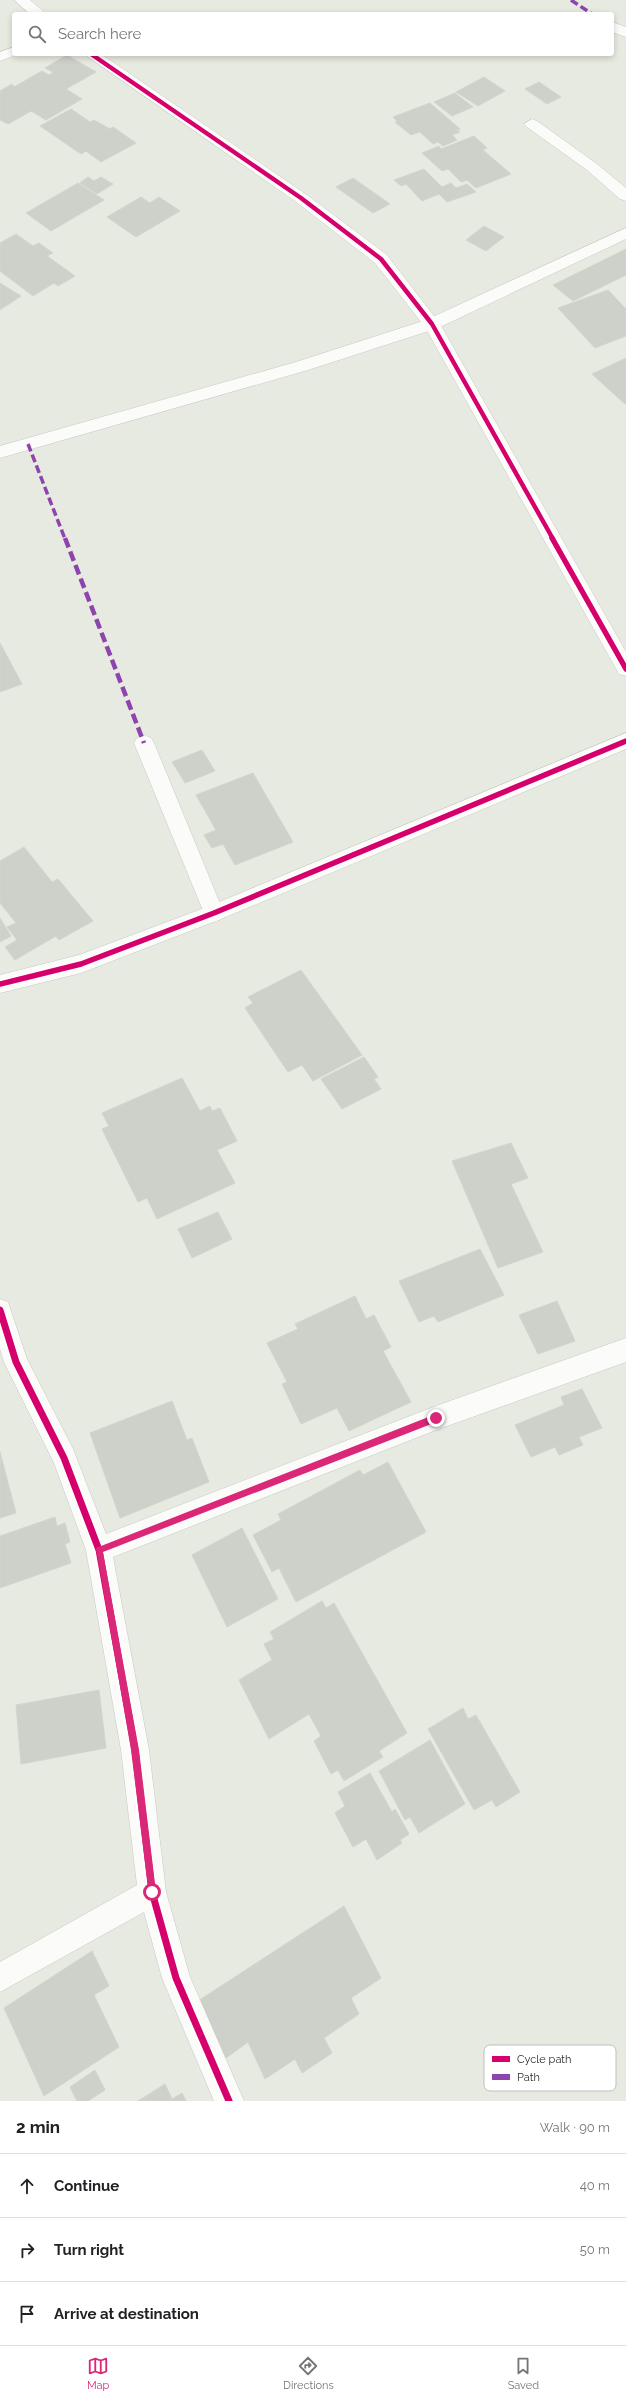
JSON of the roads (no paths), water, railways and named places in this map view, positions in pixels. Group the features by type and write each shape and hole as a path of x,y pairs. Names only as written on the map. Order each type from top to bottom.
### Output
{"street":[{"path":"21,0 36,12"},
{"path":"614,27 626,33"},
{"path":"0,57 12,52"},
{"path":"94,56 301,198 381,259 432,324 626,669"},
{"path":"532,124 592,167 626,196"},
{"path":"0,452 302,366 432,324 626,233"},
{"path":"0,984 81,964 214,913 626,741"},
{"path":"144,743 214,913"},
{"path":"0,1310 16,1362 64,1458 99,1550 135,1750 152,1892 176,1978 229,2101"},
{"path":"99,1550 436,1418 626,1350"},
{"path":"0,1978 152,1892"}]}
